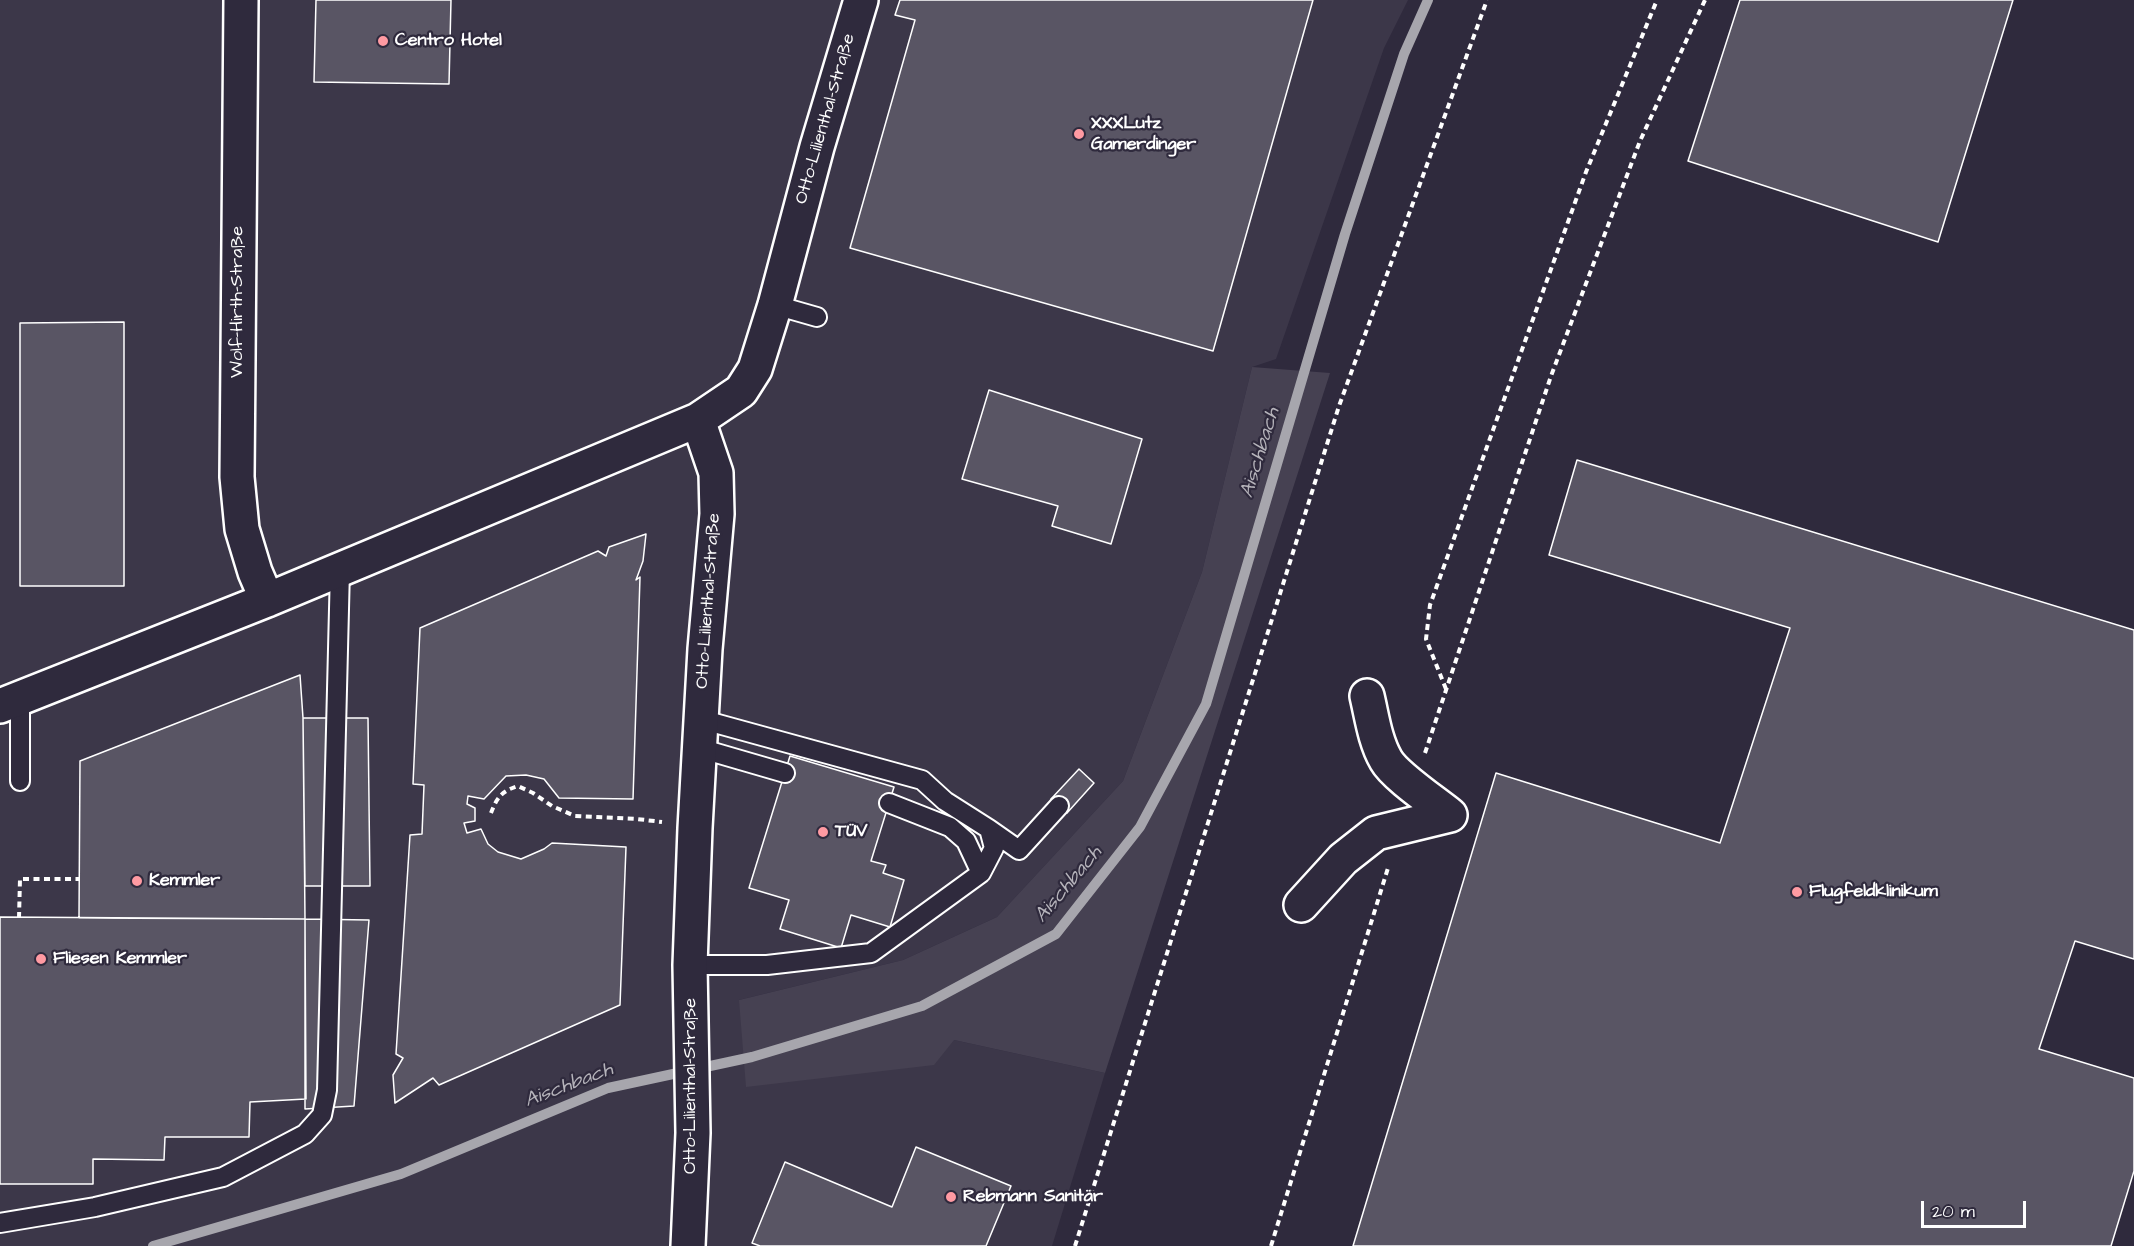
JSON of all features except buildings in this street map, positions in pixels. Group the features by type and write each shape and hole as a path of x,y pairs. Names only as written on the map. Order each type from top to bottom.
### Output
{"street":[{"name":"Wolf-Hirth-Straße","path":"241,0 237,477 242,529 255,572 267,600"},
{"name":"Otto-Lilienthal-Straße","path":"688,1246 693,1133 690,965 699,734 717,514 716,472 698,420 741,391 755,369 775,305 816,147 861,0"},
{"path":"10,702 267,600 698,420"},
{"path":"1301,905 1342,859 1376,833 1450,815 1414,787 1387,761 1377,737 1367,696"}],"lane":[{"path":"775,305 817,317"},
{"path":"0,1223 94,1207 222,1177 305,1134 322,1115 327,1090 340,569"},
{"path":"10,702 20,781"},
{"path":"699,734 785,772"},
{"path":"699,734 895,771 922,780 945,801 1019,850 1059,806"},
{"path":"889,803 950,827 966,841 981,873"},
{"path":"690,965 767,964 871,952 981,873 994,848 989,829"}],"path":[{"path":"1076,1246 1339,406 1486,0"},
{"path":"1446,689 1426,639 1430,605 1586,172 1657,0"},
{"path":"1414,787 1564,343 1640,141 1705,0"},
{"path":"491,813 505,790 518,786 552,806 575,816 637,819"},
{"path":"1271,1246 1400,827"},
{"path":"19,918 20,879 80,879"}],"shaded area":[{"path":"0,0 1408,0 1384,48 1276,359 1252,367 1202,572 1123,781 997,917 903,960 739,1000 954,1040 1105,1073 1052,1246 0,1246"},
{"path":"1252,367 1330,373 1105,1073 954,1040 934,1065 746,1087 739,1000 903,960 997,917 1123,781 1202,572"}],"waterway":[{"name":"Aischbach","path":"153,1246 401,1174 608,1088 752,1057 922,1006 1056,934 1140,827 1206,704 1345,234 1404,54 1428,0"}],"place":[{"name":"Centro Hotel","path":"383,41"},
{"name":"XXXLutz Gamerdinger","path":"1079,134"},
{"name":"TÜV","path":"823,832"},
{"name":"Kemmler","path":"137,881"},
{"name":"Flugfeldklinikum","path":"1797,892"},
{"name":"Fliesen Kemmler","path":"41,959"},
{"name":"Rebmann Sanitär","path":"951,1197"}]}
